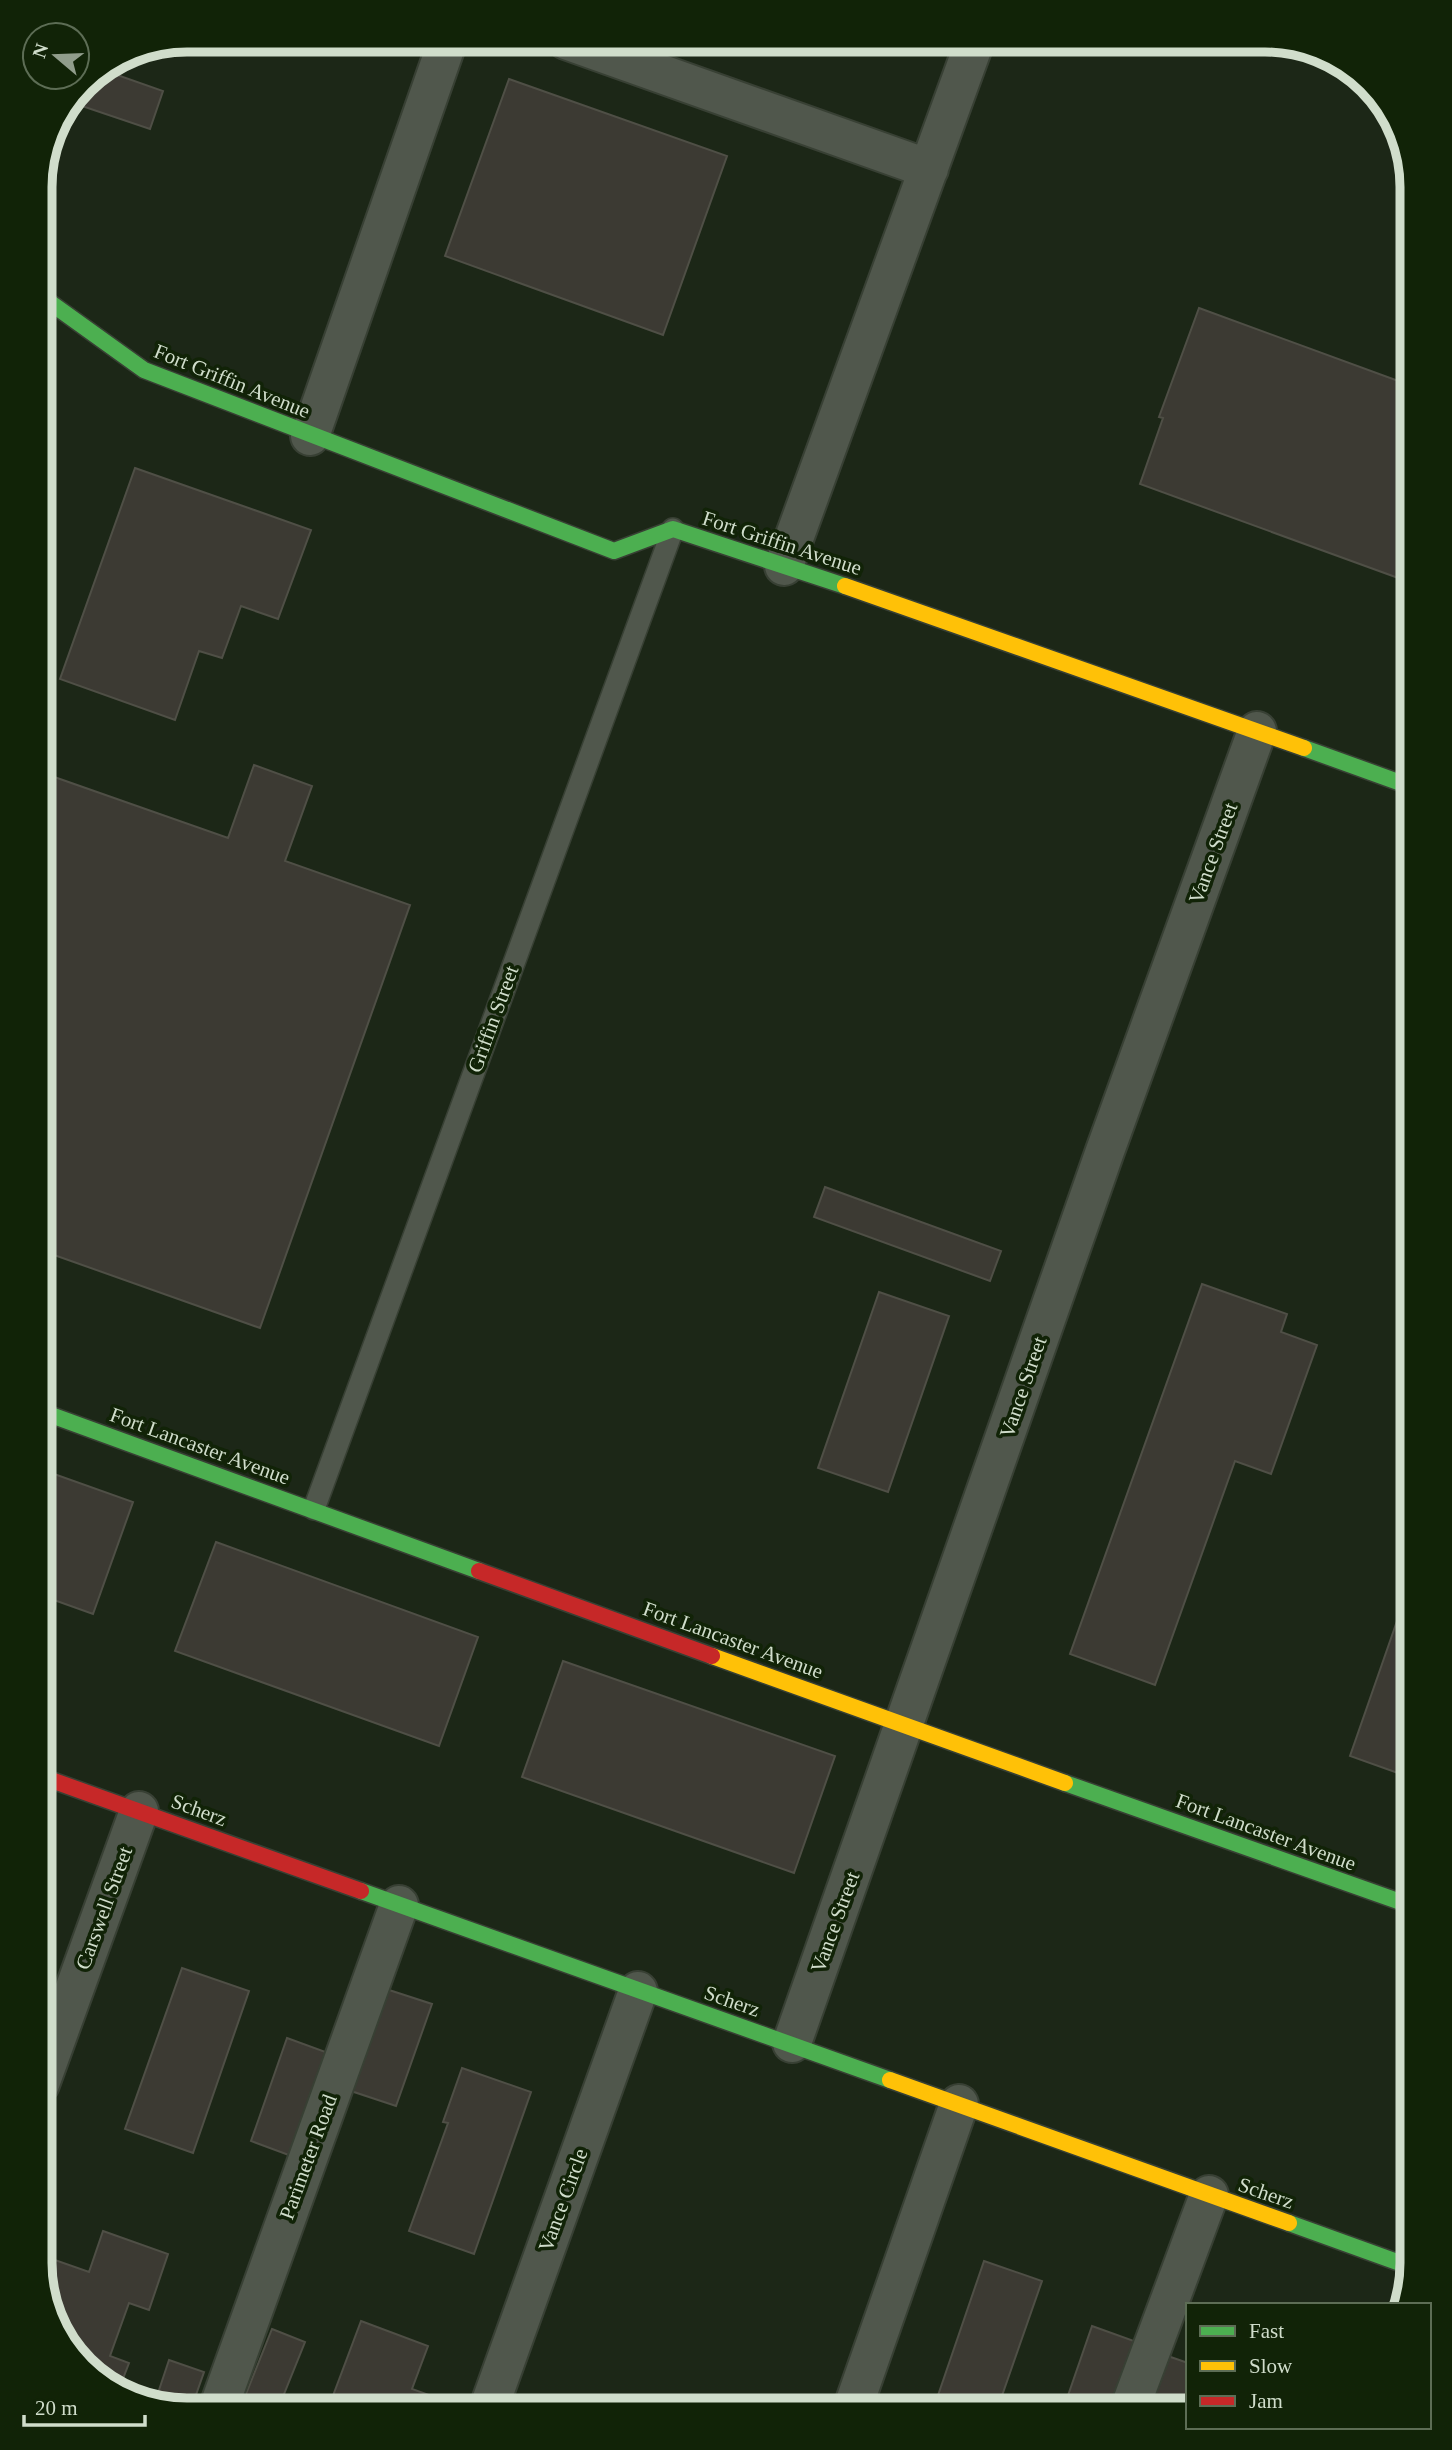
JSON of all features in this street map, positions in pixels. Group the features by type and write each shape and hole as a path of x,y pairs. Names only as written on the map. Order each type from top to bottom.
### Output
{"street":[{"path":"310,436 444,52"},
{"path":"601,52 929,169"},
{"path":"784,566 970,53"},
{"name":"Fort Griffin Avenue","path":"53,305 144,370 614,551 673,529 1400,783"},
{"name":"Vance Street","path":"792,2043 1105,1151 1257,731"},
{"name":"Fort Lancaster Avenue","path":"52,1415 905,1726 1400,1902"},
{"name":"Scherz","path":"52,1780 638,1991 792,2043 1400,2263"},
{"name":"Carswell Street","path":"52,2051 139,1811"},
{"name":"Parimeter Road","path":"222,2397 399,1905"},
{"name":"Vance Circle","path":"493,2397 638,1991"},
{"path":"856,2398 960,2104"},
{"path":"1134,2398 1209,2196"}],"lane":[{"name":"Griffin Street","path":"314,1509 673,529"}],"building":[{"path":"114,74 163,91 150,129 80,105"},
{"path":"509,79 727,156 663,335 445,256"},
{"path":"1199,308 1400,382 1400,579 1140,484 1163,418 1159,417"},
{"path":"135,468 311,530 278,619 241,606 222,658 199,651 175,720 60,679"},
{"path":"254,765 312,786 285,861 410,905 260,1328 52,1254 53,776 228,838"},
{"path":"825,1187 1001,1251 990,1281 814,1217"},
{"path":"1202,1284 1287,1314 1281,1332 1317,1345 1271,1474 1235,1461 1155,1685 1070,1654"},
{"path":"879,1292 949,1316 888,1492 818,1468"},
{"path":"52,1473 133,1502 93,1614 52,1599"},
{"path":"216,1542 478,1637 439,1746 175,1651"},
{"path":"1400,1612 1400,1774 1350,1756"},
{"path":"563,1661 835,1756 794,1873 522,1777"},
{"path":"182,1968 249,1991 193,2153 125,2129"},
{"path":"386,1989 432,2004 396,2106 351,2091"},
{"path":"287,2038 331,2054 294,2157 251,2141"},
{"path":"462,2068 531,2092 474,2254 409,2231 448,2123 443,2122"},
{"path":"103,2231 168,2254 149,2310 129,2303 110,2356 129,2363 122,2381 86,2352 75,2338 60,2306 53,2267 55,2260 89,2272"},
{"path":"984,2261 1042,2281 1001,2398 937,2398"},
{"path":"361,2321 428,2346 412,2389 435,2397 332,2397"},
{"path":"1092,2326 1134,2341 1114,2398 1067,2398"},
{"path":"272,2329 305,2342 283,2397 245,2397"},
{"path":"1162,2354 1186,2362 1186,2398 1147,2398"},
{"path":"169,2360 204,2372 195,2397 158,2394"}],"traffic: fast":[{"path":"53,305 144,370 614,551 673,529 845,586"},
{"path":"1304,748 1400,783"},
{"path":"52,1416 479,1571"},
{"path":"1065,1783 1400,1902"},
{"path":"361,1891 890,2080"},
{"path":"1289,2223 1400,2263"}],"traffic: slow":[{"path":"845,586 1304,748"},
{"path":"712,1656 1065,1783"},
{"path":"890,2080 1289,2223"}],"traffic: jam":[{"path":"479,1571 712,1656"},
{"path":"52,1780 361,1891"}]}
